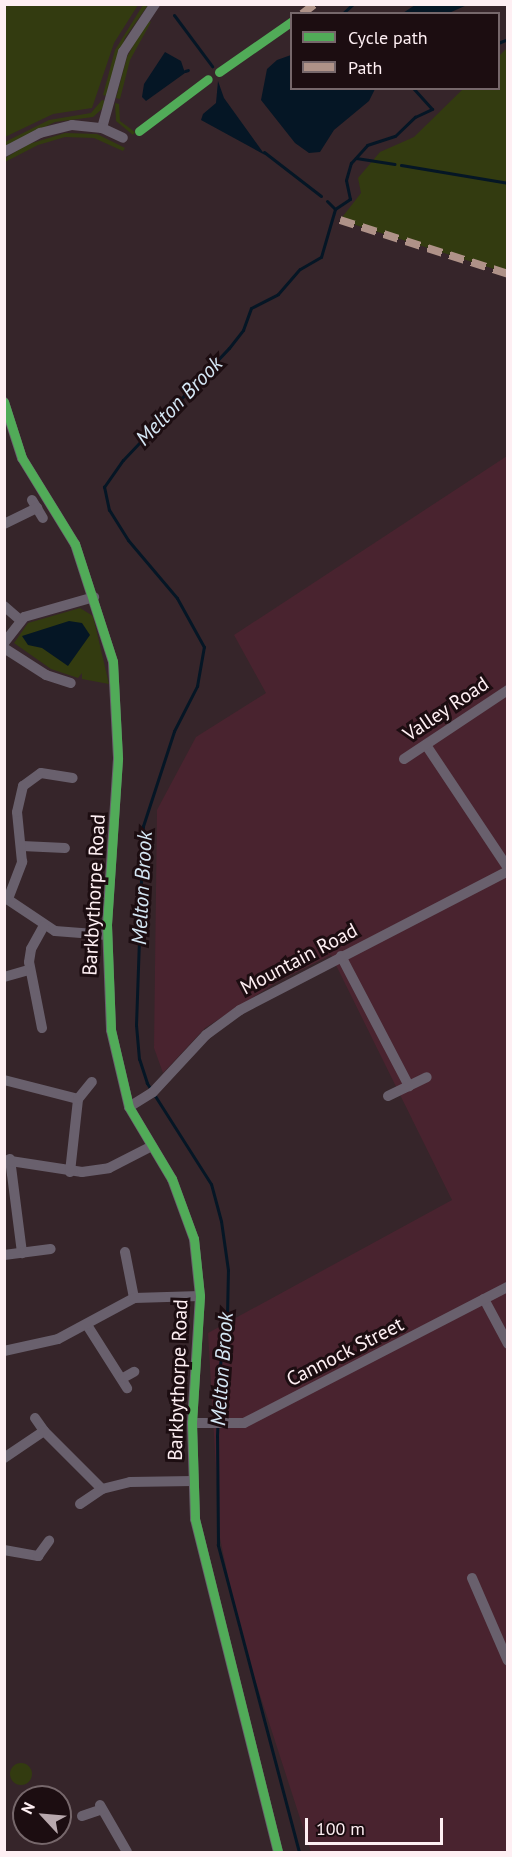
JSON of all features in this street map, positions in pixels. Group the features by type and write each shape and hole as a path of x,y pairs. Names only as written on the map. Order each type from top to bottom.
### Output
{"street":[{"path":"102,128 123,52 154,4"},
{"path":"4,152 51,129 72,125 102,128 123,138"},
{"name":"Barkbythorpe Road","path":"4,402 22,458 71,533 94,597 113,662 117,702 116,807 107,934 111,1030 129,1107 185,1207 199,1264 200,1296 192,1423 195,1519 278,1852"},
{"path":"4,524 37,509"},
{"path":"4,643 20,620 94,597"},
{"path":"4,606 20,620"},
{"path":"4,648 63,684"},
{"name":"Valley Road","path":"404,759 507,690"},
{"path":"426,745 507,870"},
{"path":"73,777 41,769 26,782 20,792 17,812 22,846 19,873 6,898 44,926 69,934 107,934"},
{"path":"22,846 68,848"},
{"name":"Mountain Road","path":"129,1107 141,1101 158,1087 215,1026 341,956 507,870"},
{"path":"42,1029 39,1004 29,970 30,951 44,926"},
{"path":"341,956 409,1086"},
{"path":"4,977 29,970"},
{"path":"27,1007 39,1004"},
{"path":"388,1096 427,1077"},
{"path":"4,1080 78,1099"},
{"path":"70,1172 78,1099 93,1082"},
{"path":"22,1253 7,1160 70,1172 109,1168 152,1146"},
{"path":"4,1256 51,1249"},
{"path":"125,1252 134,1298"},
{"name":"Cannock Street","path":"192,1423 228,1425 244,1423 507,1287"},
{"path":"4,1351 58,1339 134,1298 200,1296"},
{"path":"484,1299 507,1344"},
{"path":"87,1324 125,1383 134,1372"},
{"path":"36,1418 44,1431 102,1489"},
{"path":"4,1458 44,1431"},
{"path":"81,1504 102,1489 130,1482 193,1481"},
{"path":"4,1550 38,1556 49,1541"},
{"path":"472,1578 507,1661"},
{"path":"82,1815 101,1807 127,1852"}],"shaded area":[{"path":"507,456 507,1852 311,1852 239,1630 220,1538 208,1333 452,1200 331,955 277,982 205,1028 163,1073 154,1048 157,810 196,737 266,693 234,635"}],"green space":[{"path":"4,5 138,5 114,43 92,108 53,114 5,137"},
{"path":"143,5 148,5 125,38 107,96 103,95 115,50"},
{"path":"147,21 151,22 130,60 120,99 116,98 127,57"},
{"path":"507,48 507,273 340,220 361,193 358,178 380,152 414,137 462,90 500,90 500,55"},
{"path":"102,100 106,101 102,109 93,117 55,122 5,146 5,142 49,120 91,113"},
{"path":"115,103 119,104 120,121 135,132 133,135 116,121"},
{"path":"65,133 97,134 125,148 123,151 94,138 65,137 38,145 5,162 5,158 29,144"},
{"path":"80,608 93,616 109,684 82,679 82,673 78,678 51,669 14,643 28,623"},
{"path":"21,1763 29,1766 31,1770 29,1782 21,1785 13,1782 10,1774 13,1766"}],"water":[{"path":"415,4 467,5 451,12 404,12"},
{"path":"165,52 181,61 185,73 146,101 142,97 144,84"},
{"path":"290,55 290,90 374,90 369,101 334,130 320,152 309,153 295,143 261,100 267,69 277,60"},
{"path":"218,81 224,98 265,155 201,120 203,114 216,103"},
{"path":"69,621 82,623 90,635 68,666 42,648 28,645 22,636"}],"waterway":[{"path":"344,12 353,4"},
{"path":"174,15 212,66"},
{"name":"Melton Brook","path":"500,42 508,39"},
{"name":"Melton Brook","path":"299,1852 218,1545 217,1436 220,1365 227,1316 228,1270 221,1221 211,1184 147,1083 139,1059 136,1025 143,826 174,731 197,686 204,647 177,598 128,540 109,510 104,487 123,460 229,348 243,330 251,308 278,294 300,269 321,257 335,209 350,199 346,180 351,163 367,145 395,136 415,117 432,109 415,90"},
{"path":"264,152 321,196"},
{"path":"356,158 395,164"},
{"path":"401,165 508,183"},
{"path":"327,201 335,209"}],"marked path":[{"path":"305,12 315,4"},
{"path":"340,220 508,274"}],"cycle path":[{"path":"219,72 290,22"},
{"path":"139,131 208,79"},
{"path":"4,402 22,458 75,544 113,662 118,759 107,925 111,1030 129,1107 172,1179 194,1239 200,1296 192,1423 195,1519 278,1852"}]}
